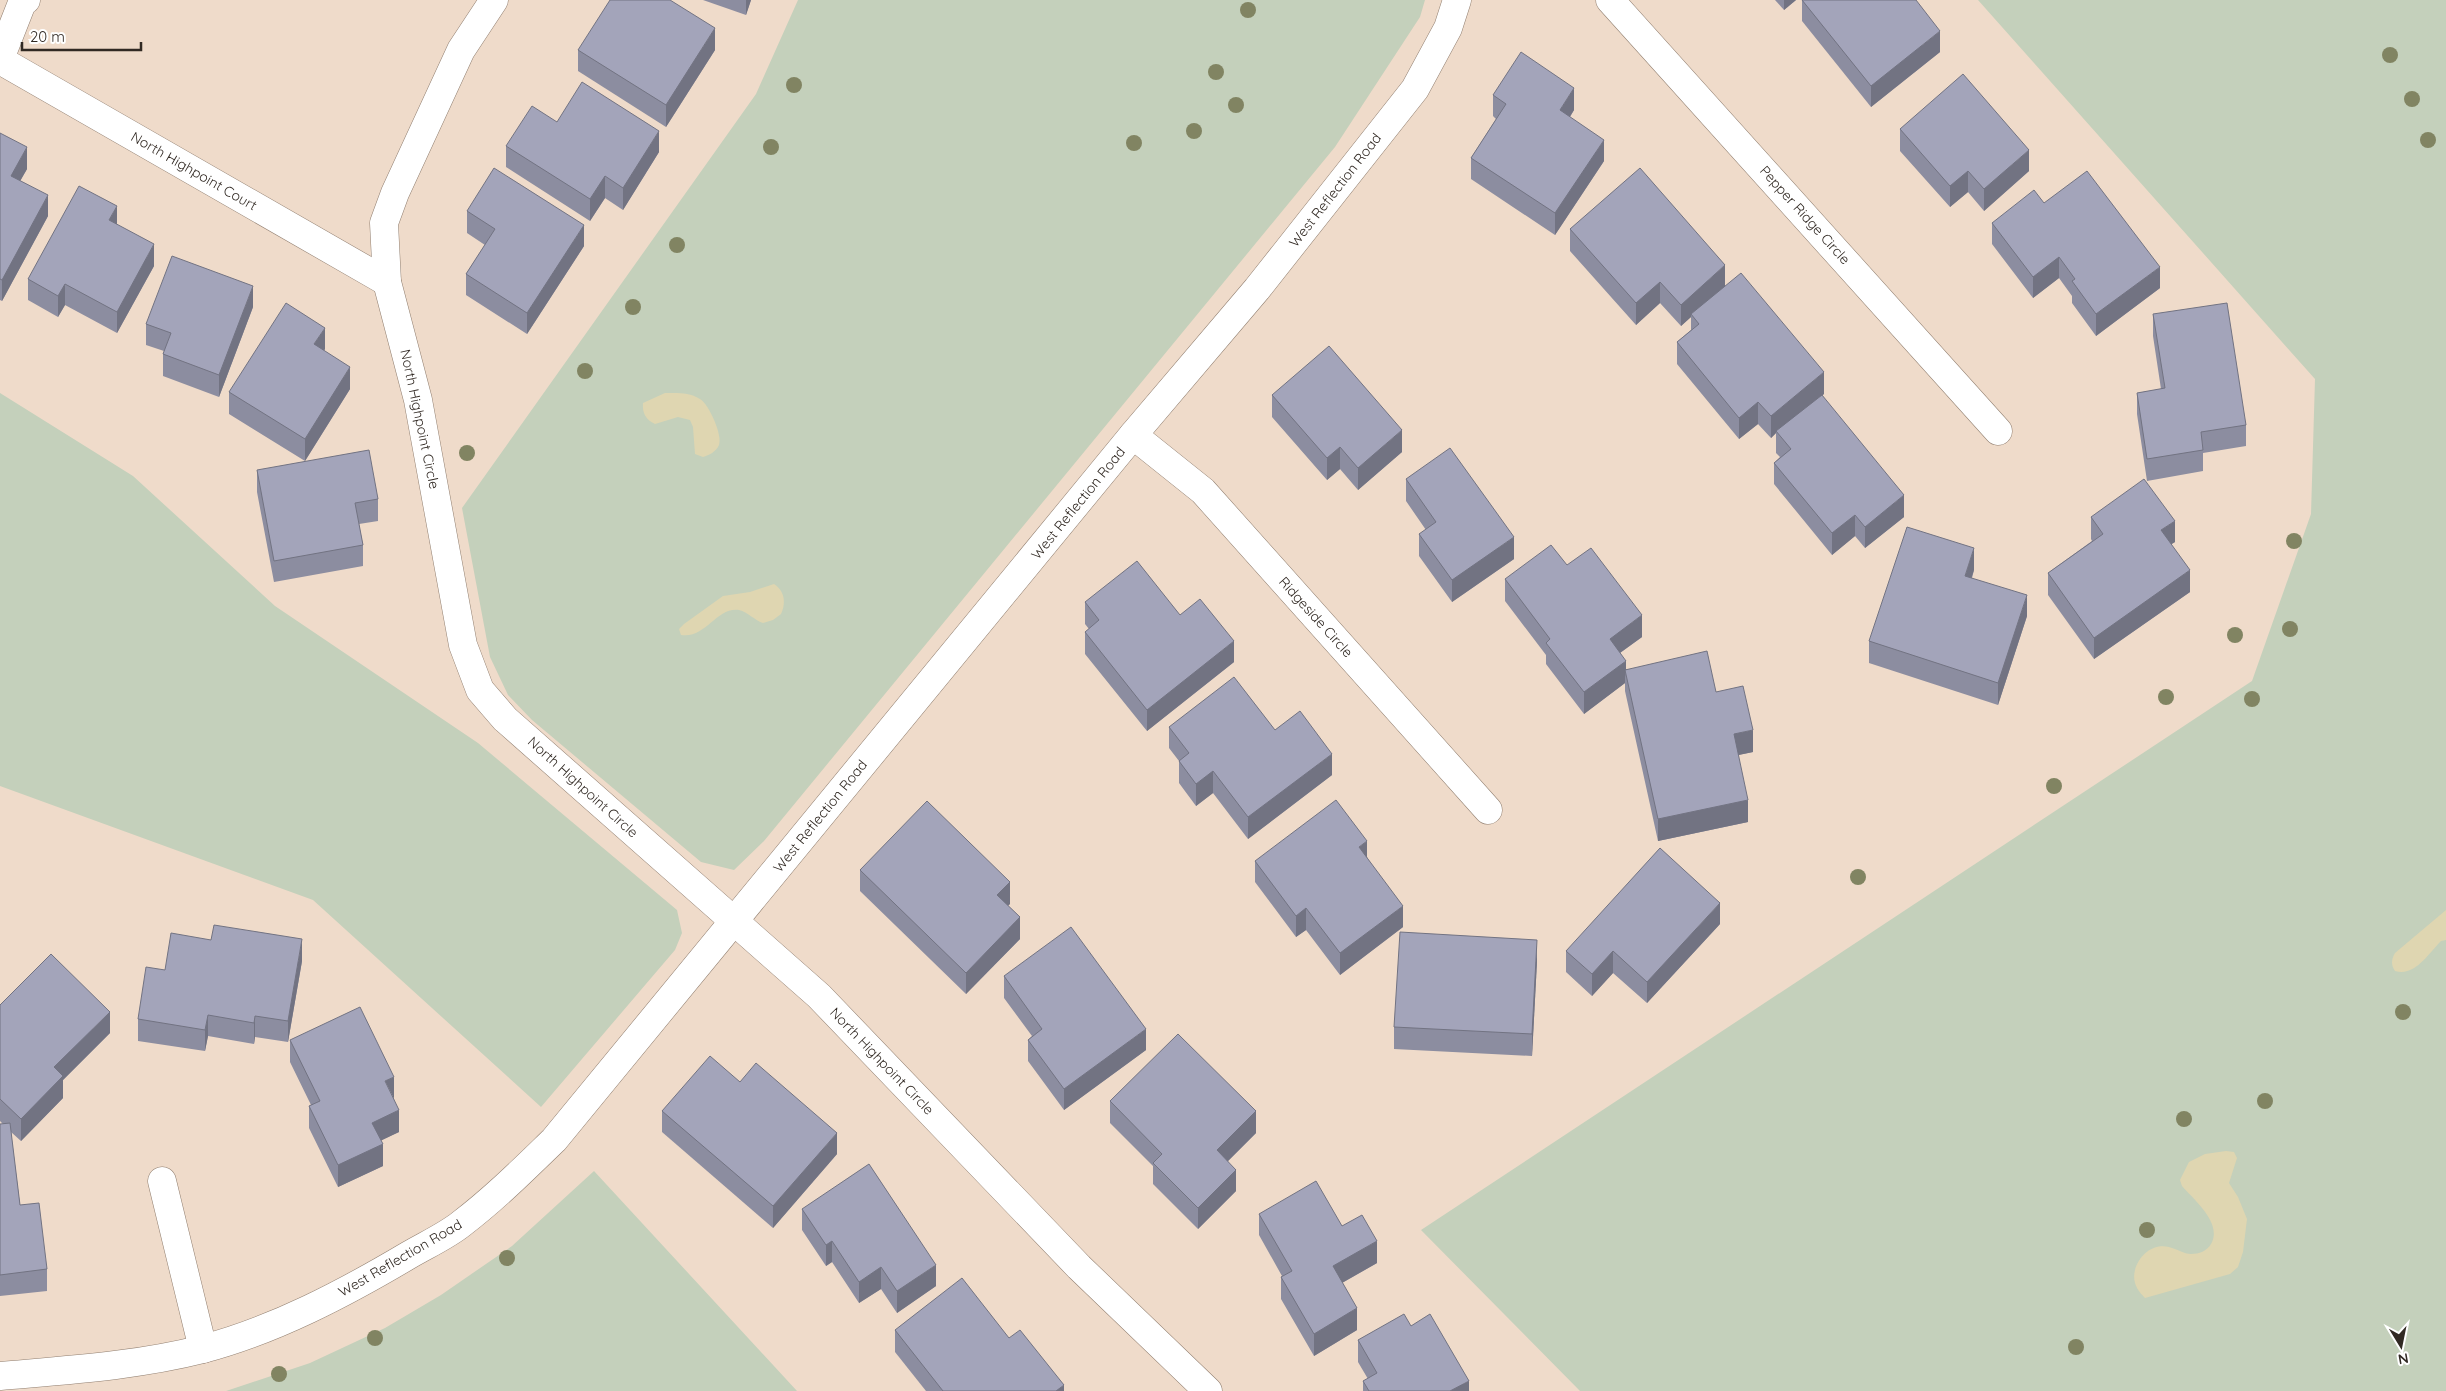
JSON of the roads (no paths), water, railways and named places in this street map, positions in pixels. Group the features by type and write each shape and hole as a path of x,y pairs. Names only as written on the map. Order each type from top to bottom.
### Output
{"street":[{"path":"0,59 22,3 26,0"},
{"name":"North Highpoint Circle","path":"494,0 461,50 395,193 384,223 388,282 418,400 463,645 480,690 505,718 819,996 1079,1267 1208,1391"},
{"name":"West Reflection Road","path":"0,1376 113,1366 202,1349 256,1332 392,1265 460,1225 510,1182 554,1140 1133,435 1257,289 1415,89 1448,28 1457,0"},
{"name":"Pepper Ridge Circle","path":"1610,0 1998,431"},
{"name":"North Highpoint Court","path":"0,59 388,282"},
{"name":"Ridgeside Circle","path":"1133,435 1203,491 1488,810"},
{"path":"162,1181 202,1349"}]}
